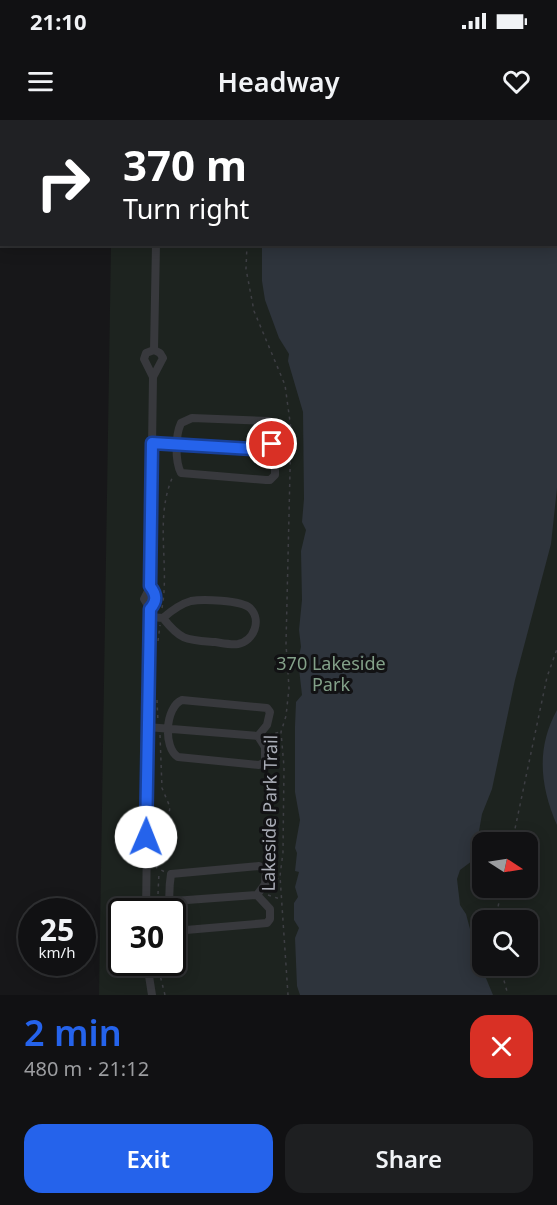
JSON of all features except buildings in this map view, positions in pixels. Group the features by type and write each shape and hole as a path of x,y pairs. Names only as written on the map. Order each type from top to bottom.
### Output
{"street":[{"path":"154,350 156,246"},
{"path":"146,898 150,613 156,595 150,586 153,377 163,358 154,350 146,353 144,359 153,377"},
{"path":"197,417 272,422 278,433 267,450 276,471 270,480 188,475 180,471 178,431 181,423 197,417"},
{"path":"152,443 267,450"},
{"path":"150,613 162,618 173,631 186,640 238,644 253,634 256,628 255,615 250,609 245,605 228,602 190,601 162,618"},
{"path":"182,700 263,706 267,708 271,717 258,736 266,752 265,762 259,765 174,755 169,746 173,706 182,700"},
{"path":"147,727 258,736"},
{"path":"170,898 171,874 259,866 266,870 265,884 256,895 186,901"},
{"path":"186,930 267,923 270,919 270,909 256,895"},
{"path":"149,976 152,995"}],"path":[{"name":"Lakeside Park Trail","path":"247,246 248,282 254,311 287,395 292,452 286,644 289,695 281,732 284,767 283,852 280,876 288,995"},
{"path":"273,443 284,451 292,452"},
{"path":"273,460 284,451"},
{"path":"157,645 164,599 162,544 165,511 173,476 180,471"},
{"path":"514,832 547,677 557,649"},
{"path":"157,698 162,788 170,807 167,835 156,856 156,866 159,870 157,898"},
{"path":"258,736 281,732"},
{"path":"159,870 171,874"},
{"path":"280,876 266,894 281,899"},
{"path":"160,976 165,995"},
{"path":"503,976 508,995"}],"green space":[{"name":"370 Lakeside Park","path":"111,246 557,246 557,995 99,995"}],"shaded area":[{"path":"262,246 285,246 286,248 286,246 557,246 557,488 551,544 515,680 492,789 482,814 479,832 472,832 472,861 460,870 457,879 460,905 466,914 472,936 472,976 485,976 493,995 300,995 297,986 295,938 299,928 294,920 294,903 298,897 295,887 299,872 295,871 297,853 295,848 300,820 295,792 295,726 296,702 302,695 298,660 301,647 299,630 302,600 301,551 306,530 302,522 303,412 288,361 289,354 279,338 265,300 262,281"},
{"path":"557,710 557,825 544,781 543,753 550,724"}],"route":[{"path":"146,837 150,609 156,599 150,586 152,443 267,450 272,444"}]}
